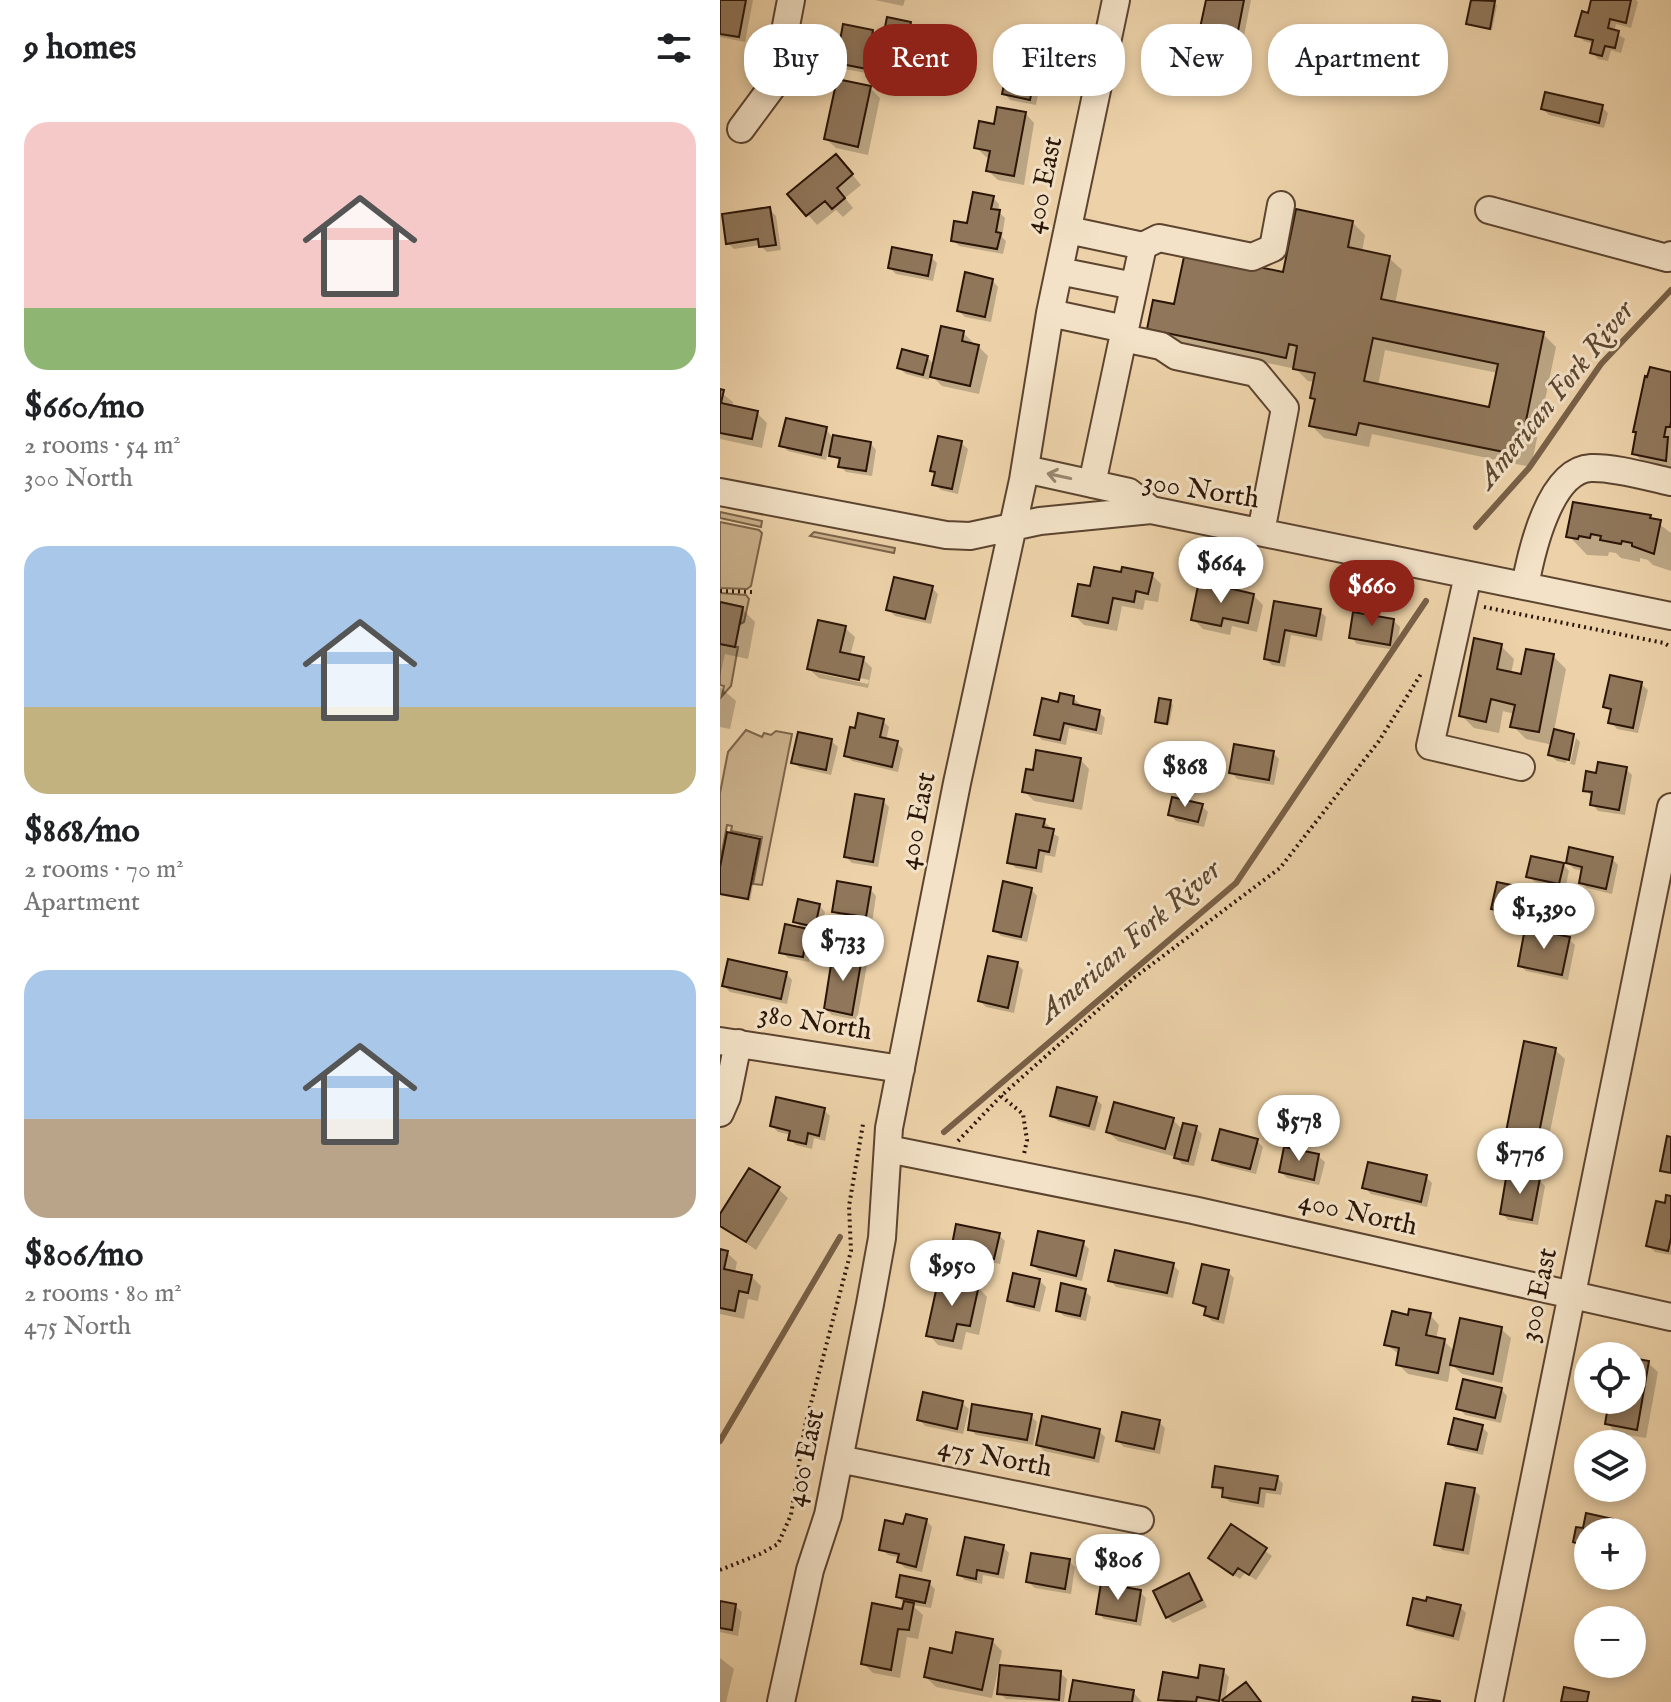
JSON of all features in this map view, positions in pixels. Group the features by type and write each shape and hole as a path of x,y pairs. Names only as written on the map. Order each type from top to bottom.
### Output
{"street":[{"path":"741,129 775,83 791,0"},
{"name":"400 East","path":"781,1702 810,1570 828,1515 882,1238 889,1128 957,783 1025,469 1050,313 1116,0"},
{"path":"1068,230 1143,246 1159,238 1252,257 1273,248 1281,205"},
{"path":"1489,210 1667,258 1671,255"},
{"path":"1092,484 1143,246"},
{"path":"1059,271 1134,286"},
{"path":"1050,313 1161,346 1176,356 1256,373 1285,408 1261,532"},
{"path":"1525,586 1538,529 1554,497 1577,472 1593,468 1671,482"},
{"path":"1025,469 1129,492 1151,510"},
{"name":"300 North","path":"720,492 946,535 970,536 1013,526 1151,510 1671,616"},
{"path":"1468,575 1430,746 1521,767"},
{"name":"300 East","path":"1489,1702 1671,807"},
{"path":"720,1113 727,1097 729,1042"},
{"name":"380 North","path":"729,1042 901,1069"},
{"name":"400 North","path":"888,1149 1208,1213 1671,1317"},
{"name":"475 North","path":"839,1459 1140,1520"}],"path":[{"path":"720,591 753,592"},
{"path":"1462,602 1664,643 1671,647"},
{"path":"945,1139 957,1141 1001,1096 1135,977 1280,868 1379,741 1429,663"},
{"path":"1001,1096 1023,1114 1027,1140 1023,1156"},
{"path":"720,1570 778,1544 791,1515 805,1426 851,1251 849,1206 863,1124"}],"shaded area":[{"path":"720,512 762,521 761,527 720,518"},
{"path":"720,522 762,533 751,586 747,589 720,588"},
{"path":"814,532 895,548 894,553 810,536"},
{"path":"720,593 746,595 749,599 744,622 740,624 743,607 720,602"},
{"path":"720,644 738,647 731,686 722,696 724,686 720,685"},
{"path":"746,730 762,737 764,733 771,735 776,731 792,734 762,885 753,884 762,837 731,831 732,826 727,825 720,863 720,793 728,752"}],"building":[{"path":"720,0 746,0 739,37 720,34"},
{"path":"1206,0 1244,0 1239,24 1201,24"},
{"path":"1471,0 1495,1 1490,29 1466,24"},
{"path":"1591,0 1631,0 1626,23 1610,19 1608,28 1619,31 1615,48 1605,46 1602,56 1590,53 1593,40 1575,36 1582,11 1588,13"},
{"path":"887,17 911,22 911,24 886,24"},
{"path":"847,25 863,28 863,68 847,65"},
{"path":"847,81 863,84 863,96 869,96 858,147 824,139 833,96 847,96"},
{"path":"1545,92 1603,105 1599,123 1541,109"},
{"path":"997,107 1026,112 1014,176 986,171 990,151 974,148 979,121 994,124"},
{"path":"836,154 853,174 837,188 845,198 832,209 825,201 806,216 787,194"},
{"path":"973,192 994,196 991,209 1000,210 996,232 1001,233 997,249 951,241 954,221 967,223"},
{"path":"770,207 776,245 759,247 758,239 726,244 722,214"},
{"path":"1296,209 1353,221 1348,247 1390,256 1381,299 1544,332 1519,455 1359,423 1356,435 1309,426 1315,399 1310,398 1315,373 1293,369 1297,346 1289,344 1286,358 1147,329 1153,300 1174,304 1185,252 1283,272","holes":["1373,338 1498,364 1489,407 1364,381"]},
{"path":"892,247 932,255 928,276 888,268"},
{"path":"965,272 993,279 985,317 957,311"},
{"path":"941,326 964,331 962,341 979,345 970,386 930,377"},
{"path":"902,349 928,356 923,375 897,368"},
{"path":"1650,367 1671,372 1671,422 1670,427 1666,427 1664,437 1668,437 1666,461 1632,454 1636,432 1633,432 1645,376"},
{"path":"720,389 724,390 721,403 758,411 752,439 720,433"},
{"path":"786,418 827,427 821,455 779,446"},
{"path":"833,435 871,442 866,471 838,467 840,458 829,456"},
{"path":"938,436 962,441 952,489 932,485 935,472 930,471"},
{"path":"1573,502 1651,515 1650,518 1661,520 1654,554 1632,546 1632,543 1600,540 1601,536 1591,534 1590,538 1566,537"},
{"path":"1094,567 1121,572 1122,567 1153,573 1148,594 1136,591 1134,602 1113,598 1108,623 1072,616 1078,584 1090,586"},
{"path":"894,577 933,586 925,619 886,610"},
{"path":"1199,581 1254,594 1248,623 1223,618 1221,626 1191,620"},
{"path":"1274,601 1321,609 1316,636 1285,630 1279,662 1264,659"},
{"path":"720,602 743,607 735,647 720,644"},
{"path":"1353,612 1394,619 1390,645 1349,638"},
{"path":"818,620 846,626 840,652 864,657 859,680 807,669"},
{"path":"1474,638 1502,644 1497,669 1521,674 1526,649 1554,654 1539,732 1510,727 1515,705 1491,699 1486,722 1459,716"},
{"path":"1610,675 1642,682 1633,728 1608,723 1611,709 1603,707"},
{"path":"1060,693 1074,696 1073,704 1100,710 1096,730 1064,723 1060,740 1034,735 1042,698 1058,702"},
{"path":"1159,698 1171,700 1167,724 1155,722"},
{"path":"858,713 884,719 880,737 898,741 892,767 844,756 850,727 855,728"},
{"path":"1554,729 1574,734 1569,760 1548,755"},
{"path":"798,732 832,739 826,770 791,763"},
{"path":"1234,744 1274,751 1269,780 1229,773"},
{"path":"1036,750 1081,758 1073,801 1022,792 1026,769 1033,770"},
{"path":"1598,762 1627,767 1619,810 1590,805 1592,792 1583,791 1586,771 1596,773"},
{"path":"855,794 884,799 873,862 844,857"},
{"path":"1172,797 1203,804 1198,822 1168,815"},
{"path":"1016,814 1045,819 1043,827 1054,829 1049,852 1039,850 1036,868 1007,863"},
{"path":"727,832 760,839 748,899 720,894 720,867"},
{"path":"1569,847 1613,857 1606,889 1579,883 1582,867 1566,863"},
{"path":"1531,856 1564,863 1559,884 1526,877"},
{"path":"837,881 871,887 866,917 832,912"},
{"path":"1003,881 1032,888 1021,937 993,931"},
{"path":"1497,882 1535,890 1530,917 1491,909"},
{"path":"798,899 820,904 815,927 793,922"},
{"path":"785,924 808,929 803,957 779,953"},
{"path":"1525,928 1570,937 1562,975 1518,966"},
{"path":"833,952 862,957 852,1015 824,1009"},
{"path":"988,956 1018,962 1008,1008 978,1001"},
{"path":"728,959 787,972 781,999 722,986"},
{"path":"1524,1041 1556,1048 1536,1148 1504,1142"},
{"path":"1057,1087 1097,1097 1089,1126 1050,1116"},
{"path":"776,1097 825,1108 819,1136 808,1133 806,1144 788,1140 790,1131 770,1126"},
{"path":"1114,1102 1174,1118 1165,1149 1106,1132"},
{"path":"1183,1123 1197,1126 1188,1161 1174,1158"},
{"path":"1220,1129 1258,1139 1250,1169 1212,1160"},
{"path":"1667,1136 1671,1137 1671,1173 1660,1171"},
{"path":"1284,1147 1319,1154 1314,1180 1279,1172"},
{"path":"1368,1162 1427,1175 1421,1202 1362,1188"},
{"path":"749,1168 780,1187 746,1242 720,1226 720,1214"},
{"path":"1507,1172 1540,1178 1532,1220 1500,1214"},
{"path":"1666,1195 1671,1196 1668,1251 1646,1246 1656,1201 1665,1203"},
{"path":"956,1224 1000,1233 994,1259 951,1250"},
{"path":"1038,1231 1084,1241 1076,1276 1031,1265"},
{"path":"720,1249 728,1251 724,1269 752,1275 748,1293 739,1291 735,1311 720,1308"},
{"path":"1115,1250 1174,1263 1167,1293 1108,1281"},
{"path":"1202,1264 1229,1270 1218,1319 1204,1315 1206,1307 1193,1303"},
{"path":"1013,1273 1040,1279 1034,1307 1007,1301"},
{"path":"939,1277 979,1285 970,1326 957,1324 953,1341 926,1336"},
{"path":"1061,1283 1086,1289 1080,1316 1056,1311"},
{"path":"1409,1309 1431,1313 1426,1335 1445,1339 1438,1373 1396,1365 1399,1348 1384,1345 1392,1311 1408,1315"},
{"path":"1460,1318 1502,1327 1493,1374 1450,1365"},
{"path":"1463,1379 1502,1388 1495,1418 1456,1409"},
{"path":"923,1392 963,1401 957,1429 917,1420"},
{"path":"972,1404 1032,1414 1027,1440 968,1430"},
{"path":"1122,1412 1160,1420 1154,1449 1116,1441"},
{"path":"1607,1414 1640,1414 1637,1430 1605,1424"},
{"path":"1042,1416 1100,1429 1094,1458 1036,1445"},
{"path":"1454,1418 1483,1425 1477,1450 1448,1444"},
{"path":"1215,1466 1278,1476 1275,1490 1260,1488 1258,1503 1222,1497 1223,1488 1212,1487"},
{"path":"1446,1483 1475,1488 1463,1550 1434,1545"},
{"path":"1586,1513 1608,1518 1585,1518"},
{"path":"906,1514 927,1519 916,1567 897,1562 899,1554 879,1550 885,1520 903,1524"},
{"path":"1231,1524 1267,1548 1249,1575 1238,1568 1233,1575 1208,1558"},
{"path":"965,1537 1004,1545 998,1574 977,1570 976,1579 957,1575"},
{"path":"1031,1553 1070,1559 1065,1589 1026,1582"},
{"path":"1189,1573 1202,1600 1166,1618 1153,1591"},
{"path":"900,1575 930,1581 925,1603 896,1597"},
{"path":"1101,1583 1141,1590 1136,1621 1096,1614"},
{"path":"1427,1597 1461,1605 1453,1636 1407,1625 1413,1598 1426,1601"},
{"path":"720,1601 736,1604 732,1630 720,1628"},
{"path":"904,1601 914,1603 909,1630 898,1629 891,1670 861,1664 872,1603 902,1609"},
{"path":"956,1632 993,1639 982,1690 924,1677 930,1648 952,1653"},
{"path":"1000,1665 1061,1671 1059,1700 997,1694"},
{"path":"1200,1665 1224,1669 1219,1701 1197,1697 1196,1702 1158,1700 1163,1672 1198,1678"},
{"path":"1073,1680 1134,1690 1132,1702 1069,1702"},
{"path":"1246,1682 1261,1702 1222,1700"},
{"path":"1564,1687 1589,1692 1587,1702 1561,1702"},
{"path":"1413,1697 1440,1701 1440,1702 1412,1702"}],"waterway":[{"name":"American Fork River","path":"1476,527 1529,468 1601,364 1671,290"},
{"name":"American Fork River","path":"944,1132 1236,883 1426,601"},
{"name":"American Fork River","path":"720,1441 840,1237"}]}
